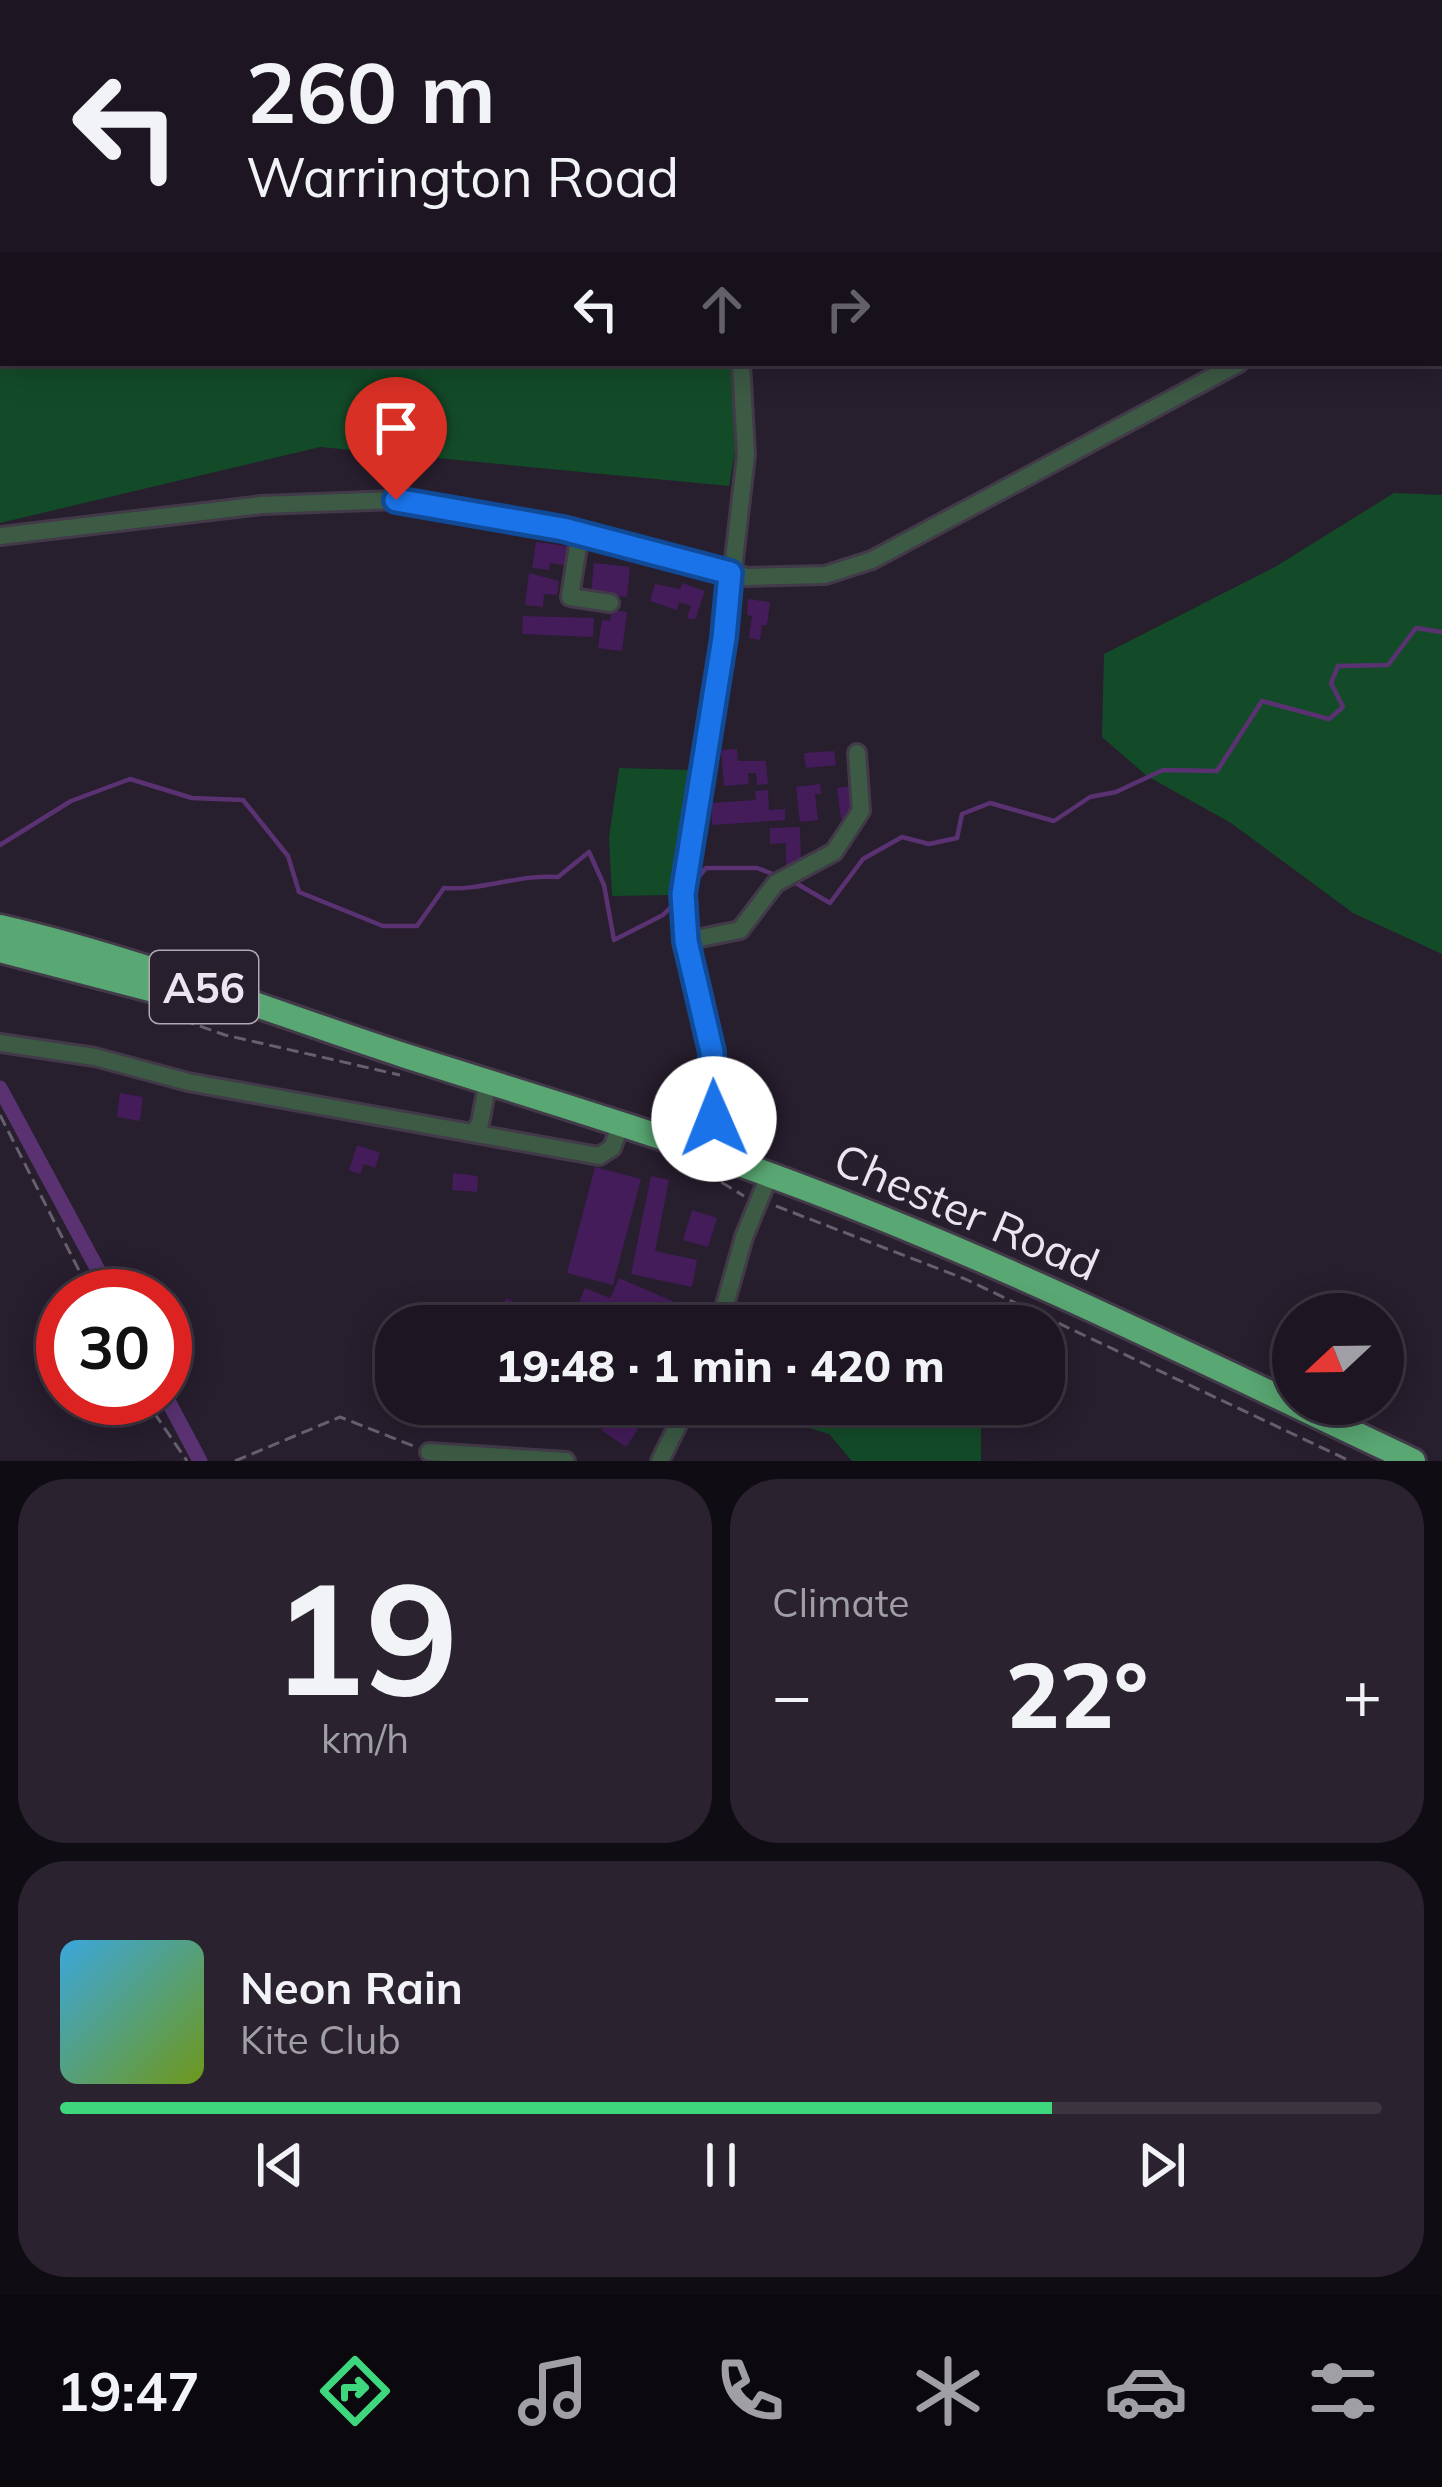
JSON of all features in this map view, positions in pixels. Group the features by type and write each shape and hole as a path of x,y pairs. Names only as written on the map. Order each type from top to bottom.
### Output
{"highway":[{"name":"Chester Road","path":"0,927 88,947 403,1065"},
{"name":"Chester Road","path":"0,950 403,1065 488,1081 703,1152 1035,1282 1413,1461"}],"street":[{"path":"703,1152 714,1119 712,1052 686,941 683,894 724,638 746,455 741,366"},
{"path":"0,536 262,505 396,500 580,533 747,578 793,578 856,567 1233,366"},
{"path":"580,533 570,597 610,603"},
{"path":"686,941 740,929 776,883 833,852 861,811 857,753"},
{"path":"0,1043 95,1057 188,1082 604,1155 612,1148 621,1123"},
{"path":"473,1132 480,1124 488,1081"},
{"path":"725,1305 744,1237 769,1176"},
{"path":"660,1461 678,1425"},
{"path":"429,1452 566,1461"}],"path":[{"path":"151,1009 225,1035 403,1065"},
{"path":"0,1115 78,1269"},
{"path":"767,1204 965,1279 1350,1461"},
{"path":"235,1461 340,1417 429,1452"},
{"path":"162,1425 187,1461"}],"green space":[{"path":"0,366 733,366 740,422 729,486 320,447 0,523"},
{"path":"1394,493 1442,495 1442,954 1353,913 1231,823 1147,776 1102,737 1104,654 1275,567"},
{"path":"619,768 693,770 676,895 612,896 609,837"},
{"path":"981,1425 981,1461 852,1461 829,1434 803,1426"}],"building":[{"path":"536,542 574,547 571,566 550,563 549,570 532,568"},
{"path":"594,563 630,567 627,597 591,593"},
{"path":"529,573 559,581 557,595 544,594 543,607 525,605"},
{"path":"682,583 705,591 695,620 687,618 691,606 679,602 677,610 650,601 655,584 680,589"},
{"path":"748,599 770,602 760,640 749,638"},
{"path":"611,610 627,612 622,651 598,648 602,620 610,621"},
{"path":"523,616 594,618 593,637 522,634"},
{"path":"737,749 738,761 766,761 768,784 757,785 756,773 748,773 749,784 724,786 721,750"},
{"path":"834,751 836,765 806,768 804,753"},
{"path":"820,784 821,794 815,794 818,820 800,822 796,787"},
{"path":"851,786 855,817 841,819 837,788"},
{"path":"768,790 769,810 785,809 785,820 712,825 711,803 756,800 755,791"},
{"path":"800,827 801,864 786,865 786,843 770,844 770,828"},
{"path":"120,1093 143,1097 140,1121 117,1117"},
{"path":"357,1145 380,1153 375,1168 364,1164 360,1174 349,1170"},
{"path":"595,1167 641,1179 613,1285 567,1273"},
{"path":"453,1173 478,1176 477,1192 452,1190"},
{"path":"651,1176 669,1180 655,1251 697,1260 692,1287 631,1274"},
{"path":"692,1210 717,1218 708,1247 683,1240"},
{"path":"619,1278 681,1305 578,1305 585,1288 610,1298"},
{"path":"604,1425 638,1429 626,1447 601,1430"}],"waterway":[{"path":"794,882 830,903 863,859 902,837 929,844 957,838 962,814 990,803 1054,821 1090,797 1116,792 1163,770 1217,771 1262,701 1329,719 1343,707 1331,683 1338,666 1388,665 1416,628 1442,632"},
{"path":"0,845 71,801 130,779 192,798 243,800 288,856 299,892 383,926 417,926 444,888 558,877 589,852 604,885 614,940 663,915 679,899"},
{"path":"691,886 706,868 757,868 778,876"},
{"path":"0,1088 97,1269"},
{"path":"181,1425 200,1461"}],"route":[{"path":"396,500 563,529 730,573 683,894 686,941 712,1052 714,1119"}]}
